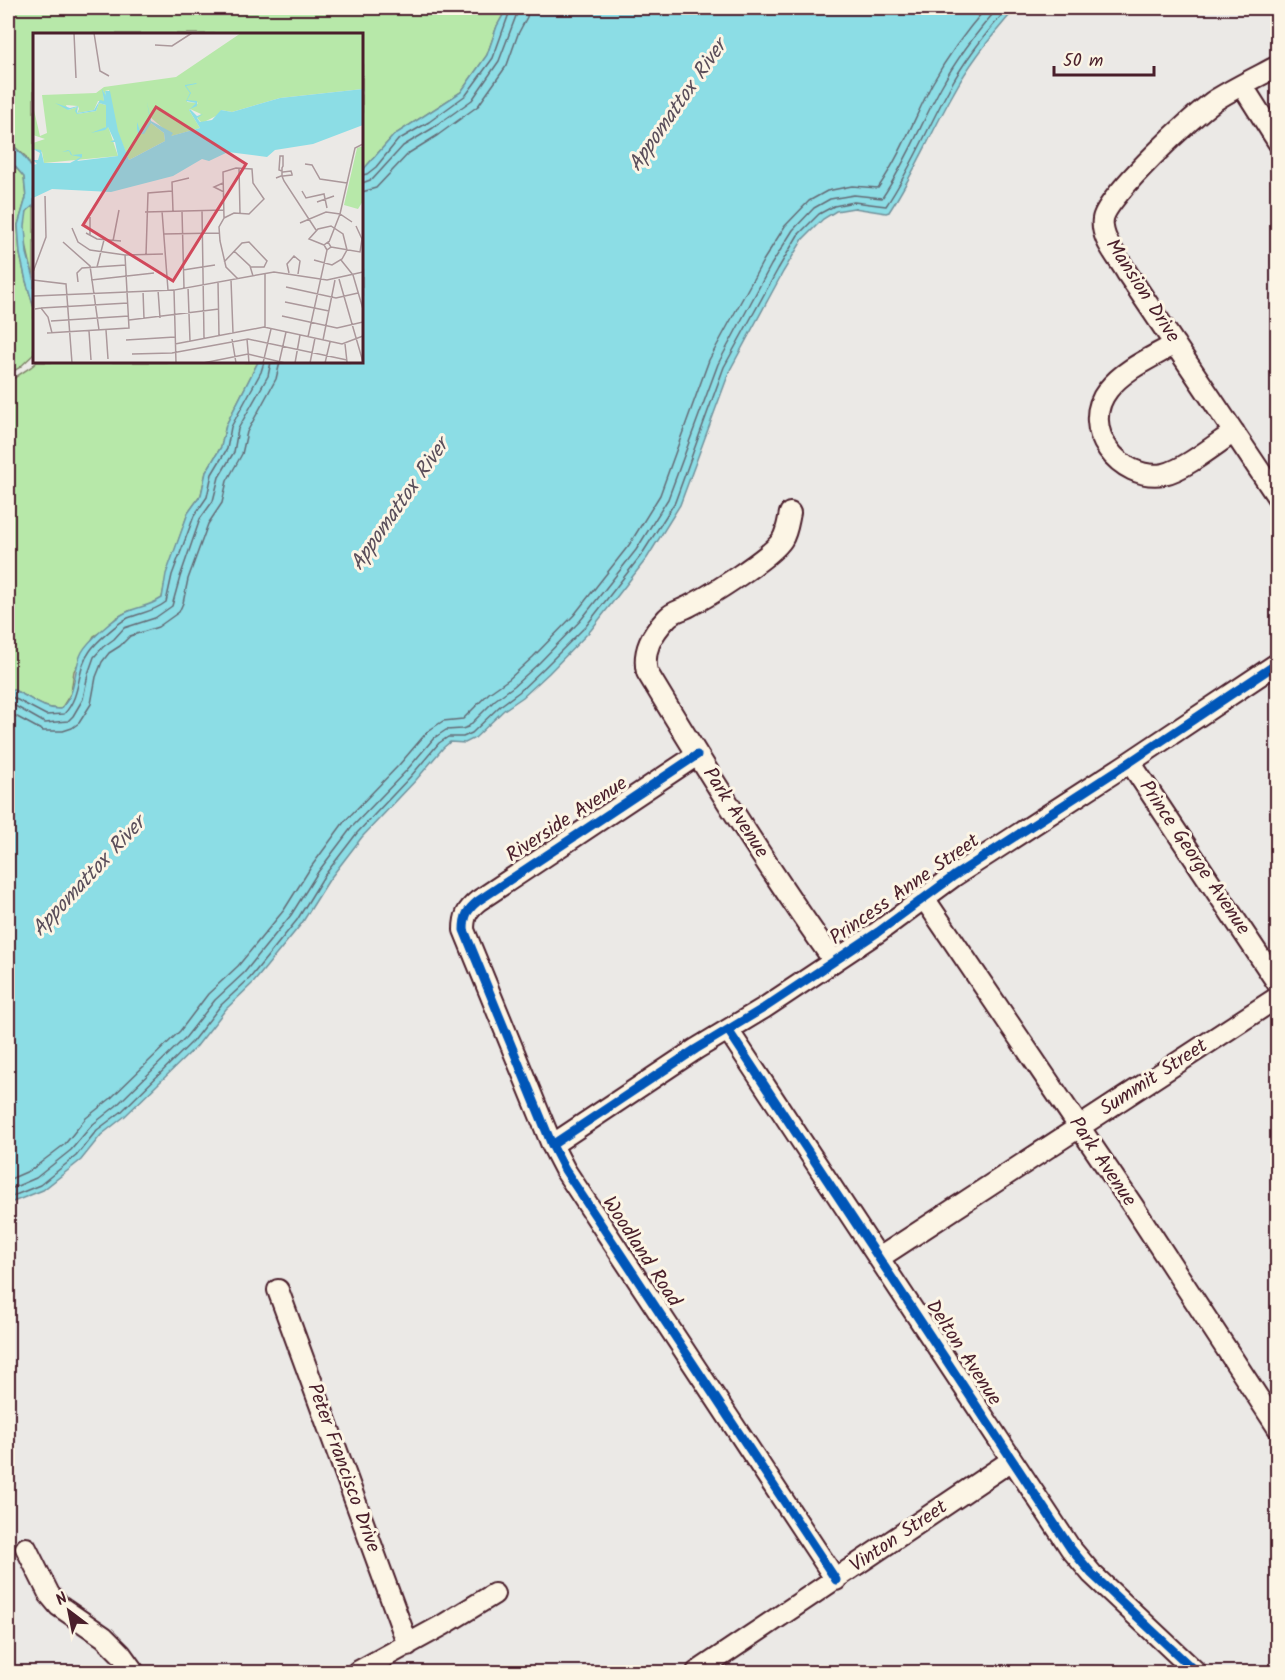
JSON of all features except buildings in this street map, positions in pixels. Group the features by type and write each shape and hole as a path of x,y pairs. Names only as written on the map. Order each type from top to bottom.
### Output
{"street":[{"name":"Mansion Drive","path":"1278,66 1209,105 1147,162 1106,210 1103,219 1106,237 1278,498"},
{"path":"1242,85 1278,142"},
{"path":"1175,344 1131,370 1108,390 1098,410 1097,422 1099,434 1105,446 1122,463 1133,469 1162,475 1175,471 1234,432"},
{"name":"Park Avenue","path":"790,513 782,541 769,553 714,592 668,617 648,644 645,662 647,672 697,755 807,924 834,961"},
{"name":"Princess Anne Street","path":"552,1145 834,961 954,876 1278,663"},
{"name":"Riverside Avenue","path":"464,921 467,912 478,901 697,755"},
{"name":"Prince George Avenue","path":"1130,762 1278,984"},
{"name":"Park Avenue","path":"924,898 1278,1428"},
{"name":"Woodland Road","path":"464,921 464,930 552,1145 565,1170 836,1580"},
{"name":"Summit Street","path":"879,1258 1278,997"},
{"name":"Delton Avenue","path":"728,1030 1071,1549 1092,1574 1196,1672"},
{"name":"Peter Francisco Drive","path":"278,1290 408,1645"},
{"name":"Vinton Street","path":"697,1672 1012,1460"},
{"path":"26,1548 40,1578 54,1600 72,1616 104,1637 121,1654 134,1672"},
{"path":"357,1672 494,1594"}],"green space":[{"path":"8,8 507,8 497,26 487,55 461,92 394,135 363,170 363,33 33,33 33,170 25,156 8,141"},
{"path":"8,158 24,177 26,198 18,225 20,254 33,305 33,355 19,368 8,374"},
{"path":"33,206 33,274 24,226 27,211"},
{"path":"36,363 257,363 226,425 221,447 206,472 201,495 188,513 167,574 162,598 150,606 129,611 116,618 106,629 94,636 74,671 71,693 61,709 47,707 8,688 8,382"}],"water":[{"name":"Appomattox River","path":"507,8 1016,8 990,39 960,82 889,212 854,208 836,211 823,219 803,239 730,370 680,505 647,558 591,630 549,673 523,697 504,710 475,738 465,743 450,742 443,748 362,837 329,880 302,923 254,982 226,1009 197,1046 125,1116 101,1135 81,1160 43,1190 8,1204 8,764 10,759 8,755 8,688 47,707 61,709 71,693 82,652 90,642 122,615 162,598 166,574 188,513 201,495 206,472 221,447 226,425 257,363 363,363 363,170 394,135 461,92 487,55 497,26"},
{"path":"8,141 24,156 33,175 33,206 27,211 25,226 27,253 33,274 33,305 20,254 18,225 26,198 24,177 8,158"}],"cycle path":[{"path":"552,1145 696,1049 764,1008 878,932 954,876 1278,663"},
{"path":"697,755 478,901 467,914 464,930 552,1145 565,1170 836,1580"},
{"path":"728,1030 1071,1549 1092,1574 1196,1672"}]}
